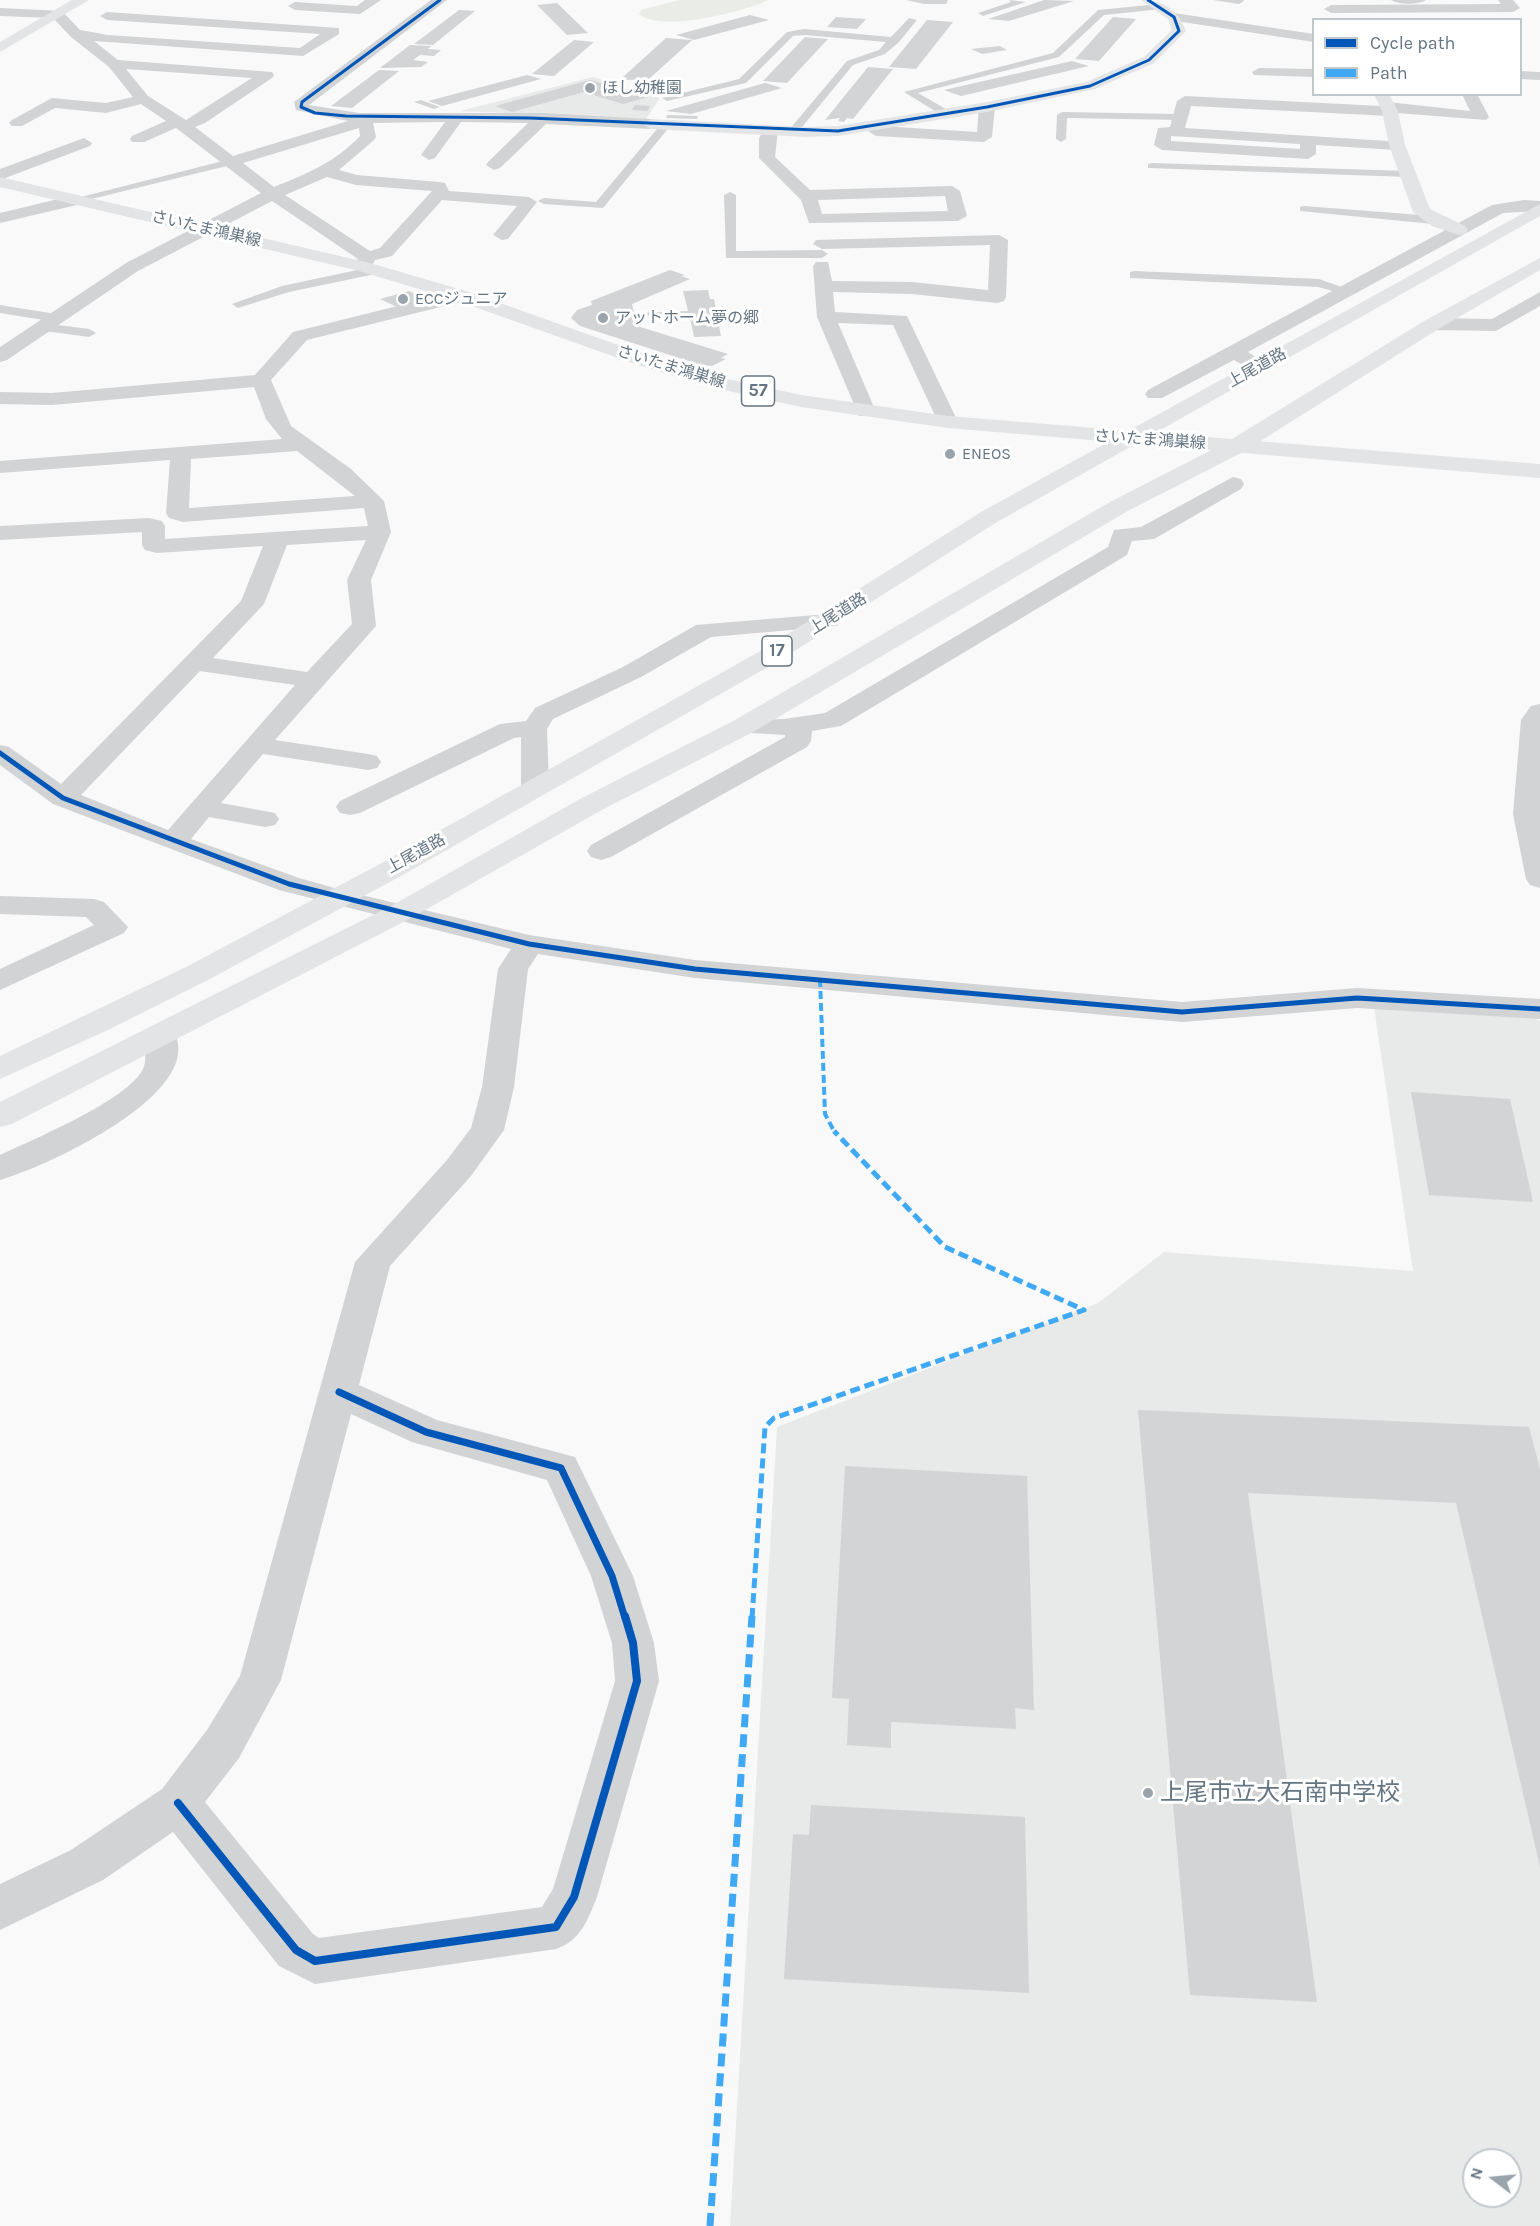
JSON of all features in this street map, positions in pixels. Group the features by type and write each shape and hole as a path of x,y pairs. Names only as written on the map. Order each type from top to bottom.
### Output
{"main road":[{"path":"0,48 82,0"},
{"path":"659,124 793,131 838,130 947,114 1068,92 1116,76 1149,60 1171,41 1179,31 1174,17 1154,4"},
{"path":"1386,104 1397,145 1422,212 1433,220 1459,230"},
{"name":"さいたま鴻巣線","path":"0,182 369,265 642,360 713,382 866,412 1129,439 1540,471"},
{"name":"上尾道路","path":"0,1069 106,1021 337,898 535,787 828,621 989,517 1259,366 1534,202"},
{"name":"17","path":"0,1116 401,912 590,805 744,726 1118,507 1235,447 1433,324 1540,263"}],"street":[{"path":"280,4 360,10 374,0"},
{"path":"440,0 302,102 301,107 315,113 373,119 543,118 659,124"},
{"path":"1332,10 1483,14 1513,8 1505,0"},
{"path":"76,34 124,5"},
{"path":"0,12 57,14 76,34 114,64 143,99 275,193 369,265 386,252 441,191 439,187 356,180 326,172"},
{"path":"76,34 108,39 303,52 334,31 107,16"},
{"path":"1174,17 1312,38"},
{"path":"114,64 267,75 200,120 180,124 138,139"},
{"path":"1258,72 1312,73"},
{"path":"1522,75 1540,76"},
{"path":"1397,145 1308,140 1308,154 1162,145 1164,131 1178,124 1185,101 1386,104 1481,117 1469,96"},
{"path":"17,123 52,103 105,108 143,99"},
{"path":"868,126 876,131 984,137 987,107"},
{"path":"429,155 457,117"},
{"path":"494,165 543,118"},
{"path":"231,162 373,119"},
{"path":"0,356 132,267 275,193 326,172 359,147 368,137 373,119"},
{"path":"770,130 766,139 767,158 806,195 815,219 822,249 826,317 866,412"},
{"path":"0,175 84,143"},
{"path":"806,195 952,191 958,216 815,219"},
{"path":"438,195 529,202 502,235"},
{"path":"0,218 75,200"},
{"path":"1155,394 1498,209 1534,202"},
{"path":"822,249 919,242 999,240 997,297 912,288 823,286"},
{"path":"912,288 919,242"},
{"path":"0,398 52,399 261,380 300,336 462,296"},
{"path":"1433,324 1496,325 1536,305"},
{"path":"826,317 900,320 948,422"},
{"path":"1234,352 1259,366"},
{"path":"172,842 313,680 364,626 359,580 380,532 378,510 373,501 338,469 301,444 279,424 261,380"},
{"path":"0,467 301,444"},
{"path":"181,453 177,513 183,515 373,501"},
{"path":"1122,535 1146,534 1233,484"},
{"path":"744,726 799,725 832,720 1119,550 1122,535 1118,507"},
{"path":"0,533 149,525 154,526 153,545 157,546 380,532"},
{"path":"63,798 252,604 278,538"},
{"path":"535,787 534,729 544,714 632,672 705,630 828,621"},
{"path":"194,663 313,680"},
{"path":"1540,712 1534,720 1527,814 1540,879"},
{"path":"601,851 798,741 799,725"},
{"path":"350,807 509,730 534,729"},
{"path":"257,745 368,762"},
{"path":"0,753 63,798 172,842 289,884 337,898 529,944 695,969 1182,1012 1357,998 1540,1009"},
{"path":"203,808 265,819"},
{"path":"0,905 94,909 113,927 0,981"},
{"path":"0,1908 87,1865 178,1803 223,1744 260,1680 373,1262 459,1168 487,1130 498,1087 513,969 529,944"},
{"path":"0,1169 110,1113 147,1088 159,1068 161,1036"},
{"path":"178,1803 296,1950 315,1961 556,1927 574,1897 637,1681 633,1643 612,1576 561,1467 500,1454 426,1432 339,1392"}],"lane":[{"path":"983,13 1020,0"},
{"path":"1218,0 1239,1"},
{"path":"1396,0 1421,0"},
{"path":"947,114 909,92 1051,57 1101,12 1154,4"},
{"path":"793,131 850,63 876,56 896,40 912,21"},
{"path":"667,98 742,81 790,34 804,32 896,40"},
{"path":"1061,139 1062,115 1178,124"},
{"path":"544,201 599,206 659,124"},
{"path":"75,200 231,162"},
{"path":"1152,166 1408,174"},
{"path":"730,195 730,255 822,249"},
{"path":"1304,210 1433,220"},
{"path":"238,304 369,265"},
{"path":"1134,274 1319,283 1347,291"},
{"path":"0,309 89,333"}],"shaded area":[{"path":"679,0 768,0 741,10 703,19 665,22 639,14 641,10"},
{"name":"ほし幼稚園","path":"593,77 660,98 646,119 460,111"},
{"name":"上尾市立大石南中学校","path":"1374,1007 1528,1013 1540,1021 1540,2226 730,2226 777,1427 1098,1303 1164,1252 1413,1271"}],"building":[{"path":"906,0 948,0 946,4 924,4"},
{"path":"1044,0 1074,1 1009,21 988,19"},
{"path":"557,3 588,33 567,35 537,5"},
{"path":"459,10 475,11 433,45 414,44"},
{"path":"750,15 769,20 694,40 676,35"},
{"path":"836,17 866,19 857,29 827,27"},
{"path":"1113,17 1136,19 1099,61 1075,59"},
{"path":"927,20 953,22 916,69 889,67"},
{"path":"805,37 828,39 787,83 763,81"},
{"path":"666,38 692,40 649,79 625,80 627,78 623,77"},
{"path":"574,40 594,42 554,76 532,74"},
{"path":"410,45 431,46 428,49 441,50 434,56 420,55 413,60 428,62 421,67 380,68"},
{"path":"1000,46 1007,50 982,54 971,49"},
{"path":"1072,61 1089,66 961,96 944,90"},
{"path":"868,67 893,69 853,119 847,118 844,122 838,121 840,118 825,120"},
{"path":"379,70 399,71 352,108 331,106"},
{"path":"527,75 541,79 442,106 428,101"},
{"path":"590,80 649,97 623,104 584,92 512,112 495,106"},
{"path":"765,83 782,88 691,114 666,111"},
{"path":"421,100 440,107 434,109 414,102"},
{"path":"635,105 651,106 647,111 632,110"},
{"path":"667,115 698,116 697,119 666,118"},
{"name":"アットホーム夢の郷","path":"670,270 690,279 632,304 634,313 688,311 683,291 708,290 710,299 714,299 721,336 694,337 689,314 635,316 637,326 728,354 721,358 726,359 712,366 701,365 580,326 571,318 577,310 592,305 591,301"},
{"name":"ECCジュニア","path":"409,291 426,299 397,307 380,299"},
{"path":"1411,1092 1510,1099 1533,1202 1429,1195"},
{"path":"1138,1410 1529,1427 1540,1469 1540,1867 1456,1503 1248,1493 1317,2002 1190,1995"},
{"path":"845,1466 1027,1476 1034,1710 1015,1708 1016,1729 891,1722 891,1748 847,1745 849,1699 832,1698"},
{"path":"811,1805 1025,1817 1029,1993 784,1979 793,1834 809,1835"}],"marked path":[{"path":"710,2226 765,1427 774,1418 1084,1310 971,1261 945,1247 877,1179 832,1129 825,1114 820,979"}],"cycle path":[{"path":"440,0 302,102 301,107 315,113 346,116 530,118 770,130 838,131 987,107 1090,86 1149,60 1179,31 1174,17 1148,0"},
{"path":"0,753 63,798 173,842 289,884 337,898 529,944 695,969 1182,1012 1357,998 1540,1009"},
{"path":"178,1803 296,1950 315,1961 556,1927 574,1897 637,1681 633,1643 612,1576 561,1468 426,1432 339,1392"}],"place":[{"name":"ほし幼稚園","path":"590,88"},
{"name":"ECCジュニア","path":"403,299"},
{"name":"アットホーム夢の郷","path":"603,318"},
{"name":"ENEOS","path":"950,454"},
{"name":"上尾市立大石南中学校","path":"1148,1793"}]}
